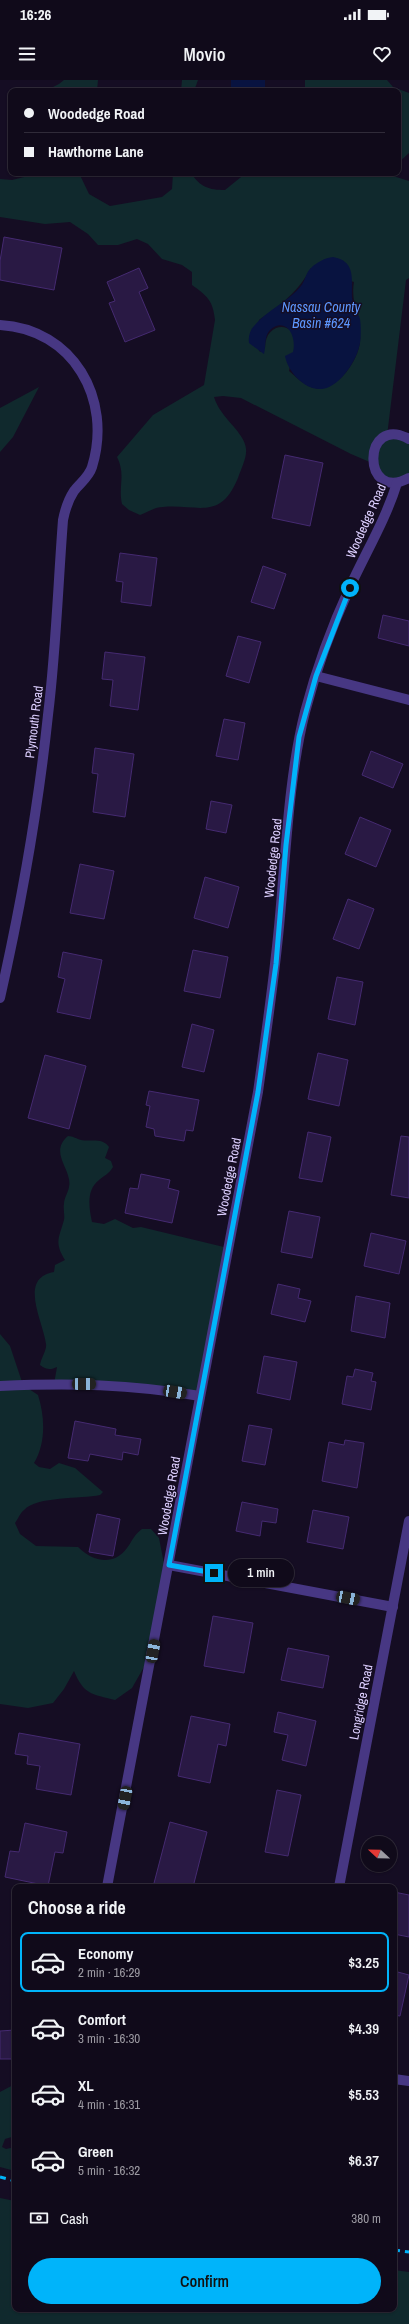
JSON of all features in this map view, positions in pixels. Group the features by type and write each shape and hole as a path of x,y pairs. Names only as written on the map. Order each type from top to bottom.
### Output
{"street":[{"name":"Plymouth Road","path":"0,325 25,328 39,334 55,345 80,368 88,381 93,398 96,423 95,454 91,469 67,504 63,520 51,688 44,747 34,822 0,998"},
{"name":"Woodedge Road","path":"409,439 395,435 387,437 377,444 372,455 372,463 378,475 383,479 396,483 409,478"},
{"name":"Woodedge Road","path":"108,1884 258,1092 276,964 286,845 299,737 316,676 350,588 384,518 396,483"},
{"path":"316,676 409,700"},
{"path":"0,1386 100,1384 150,1388 200,1396"},
{"name":"Longridge Road","path":"340,1884 409,1521"},
{"path":"169,1565 393,1607"},
{"path":"397,2079 409,2081"}],"green space":[{"path":"64,80 98,80 97,88 51,88"},
{"path":"182,80 198,80 195,88 181,88"},
{"path":"305,80 387,80 396,88 305,88"},
{"path":"401,90 409,93 409,153 401,160"},
{"path":"28,176 80,176 89,194 110,206 162,197 172,189 173,176 193,176 201,185 219,190 225,190 242,176 393,176 409,181 409,278 406,280 387,436 409,439 409,478 390,482 372,463 351,454 241,398 223,396 214,397 221,412 245,443 246,456 244,464 231,491 224,500 207,508 160,507 140,515 129,510 122,504 121,469 117,457 153,415 204,385 215,320 213,308 202,292 192,285 192,272 182,265 162,259 148,244 137,239 118,245 98,245 88,234 70,222 45,224 0,217 0,179 12,180","holes":["311,268 354,282 353,290 360,342 355,359 350,367 336,382 328,387 311,387 302,382 289,371 295,343 294,336 291,331 286,328 280,327 270,333 266,339 265,348 260,352 257,347 259,320 289,297 301,284"]},
{"path":"39,387 13,437 0,452 0,408"},
{"path":"68,1136 81,1140 100,1141 109,1147 105,1158 111,1161 113,1167 95,1184 90,1194 89,1205 92,1222 104,1224 115,1219 133,1228 141,1227 228,1248 200,1396 54,1384 57,1367 48,1369 40,1365 46,1349 46,1344 35,1302 35,1291 37,1283 43,1276 54,1272 55,1265 65,1260 58,1240 64,1220 64,1202 69,1181 68,1174 62,1162 60,1149 62,1142"},
{"path":"0,1334 10,1346 23,1385 38,1395 42,1412 43,1430 41,1447 34,1463 39,1467 50,1469 59,1463 75,1468 103,1492 100,1495 49,1500 30,1506 20,1514 15,1523 20,1534 36,1546 78,1547 90,1556 102,1560 109,1560 121,1554 142,1529 151,1529 159,1538 167,1579 153,1651 132,1688 115,1700 95,1695 85,1689 81,1685 74,1671 64,1689 53,1703 28,1708 0,1704"},
{"path":"12,2086 12,2137 5,2139 2,2147 6,2149 12,2148 12,2170 0,2167 0,2092"},
{"path":"0,2198 12,2200 12,2312 397,2312 397,2270 409,2272 409,2324 0,2324"}],"water":[{"path":"231,80 265,80 265,88 231,88"},
{"name":"Nassau County Basin #624","path":"333,257 341,259 349,267 352,279 352,298 359,316 361,334 356,356 345,374 335,384 321,389 307,386 295,376 290,369 285,356 293,352 294,346 292,334 285,327 281,325 276,326 268,332 264,354 249,343 249,336 250,332 259,320 296,292 304,282 311,268 327,258"}],"building":[{"path":"4,237 62,248 54,290 0,280 0,261"},
{"path":"139,268 148,288 139,292 155,330 125,342 109,303 115,301 107,282"},
{"path":"285,455 323,463 310,526 272,518"},
{"path":"120,553 157,558 151,606 121,602 123,582 116,581"},
{"path":"263,566 286,574 274,609 251,602"},
{"path":"383,615 409,621 409,646 378,638"},
{"path":"238,636 261,642 249,683 226,676"},
{"path":"105,652 145,657 138,710 110,706 113,680 102,679"},
{"path":"224,719 245,723 238,760 216,756"},
{"path":"95,748 134,754 125,817 93,812 98,774 92,773"},
{"path":"371,751 403,764 393,788 362,775"},
{"path":"211,801 232,805 226,833 206,829"},
{"path":"360,817 391,830 376,867 345,854"},
{"path":"80,864 114,871 104,919 70,913"},
{"path":"205,877 239,887 228,928 194,918"},
{"path":"348,899 374,909 359,949 333,939"},
{"path":"193,950 228,957 220,998 184,991"},
{"path":"63,952 102,960 90,1019 57,1012 65,979 58,977"},
{"path":"337,977 363,982 355,1025 328,1019"},
{"path":"192,1024 214,1030 204,1072 182,1067"},
{"path":"318,1053 348,1060 339,1106 308,1099"},
{"path":"45,1055 86,1066 69,1129 28,1118"},
{"path":"149,1091 199,1100 193,1131 186,1130 184,1141 155,1136 154,1129 146,1127 150,1106 146,1105"},
{"path":"308,1132 331,1137 322,1182 299,1178"},
{"path":"401,1136 409,1137 409,1198 391,1195"},
{"path":"141,1174 170,1180 168,1188 179,1191 172,1223 125,1213 130,1188 138,1189"},
{"path":"289,1211 320,1217 312,1258 281,1252"},
{"path":"371,1233 406,1241 399,1274 364,1266"},
{"path":"278,1284 300,1289 298,1298 311,1301 305,1322 271,1314"},
{"path":"356,1296 390,1303 385,1338 351,1331"},
{"path":"264,1356 297,1362 290,1400 257,1393"},
{"path":"355,1369 373,1373 371,1381 376,1382 371,1410 342,1404 347,1376 353,1377"},
{"path":"75,1421 116,1429 115,1435 141,1439 138,1455 123,1452 122,1460 90,1454 88,1461 68,1458"},
{"path":"249,1425 272,1429 265,1465 242,1461"},
{"path":"345,1440 364,1443 357,1488 322,1481 329,1442 344,1445"},
{"path":"242,1502 278,1509 276,1523 262,1521 260,1536 236,1531"},
{"path":"313,1510 349,1517 343,1549 307,1542"},
{"path":"97,1514 120,1519 113,1556 89,1552"},
{"path":"213,1616 253,1623 244,1673 204,1666"},
{"path":"288,1648 329,1656 323,1688 281,1680"},
{"path":"278,1712 316,1721 306,1766 282,1760 288,1735 274,1732"},
{"path":"191,1716 230,1724 226,1746 218,1744 210,1783 178,1776"},
{"path":"19,1733 80,1744 71,1795 36,1789 40,1766 27,1764 28,1756 15,1754"},
{"path":"277,1790 301,1795 288,1856 265,1852"},
{"path":"170,1822 207,1832 194,1884 154,1884"},
{"path":"25,1823 67,1832 63,1853 55,1852 48,1884 38,1884 5,1877 10,1851 19,1852"},
{"path":"397,1893 409,1895 409,1937 397,1935"},
{"path":"397,1972 409,1975 400,2016 397,2016"},
{"path":"12,2030 12,2059 0,2059 0,2031"}],"railway":[{"path":"0,2177 12,2180"},
{"path":"397,2250 409,2252"}],"route":[{"path":"214,1573 169,1565 258,1092 276,964 286,845 299,737 316,676 350,588"}]}
